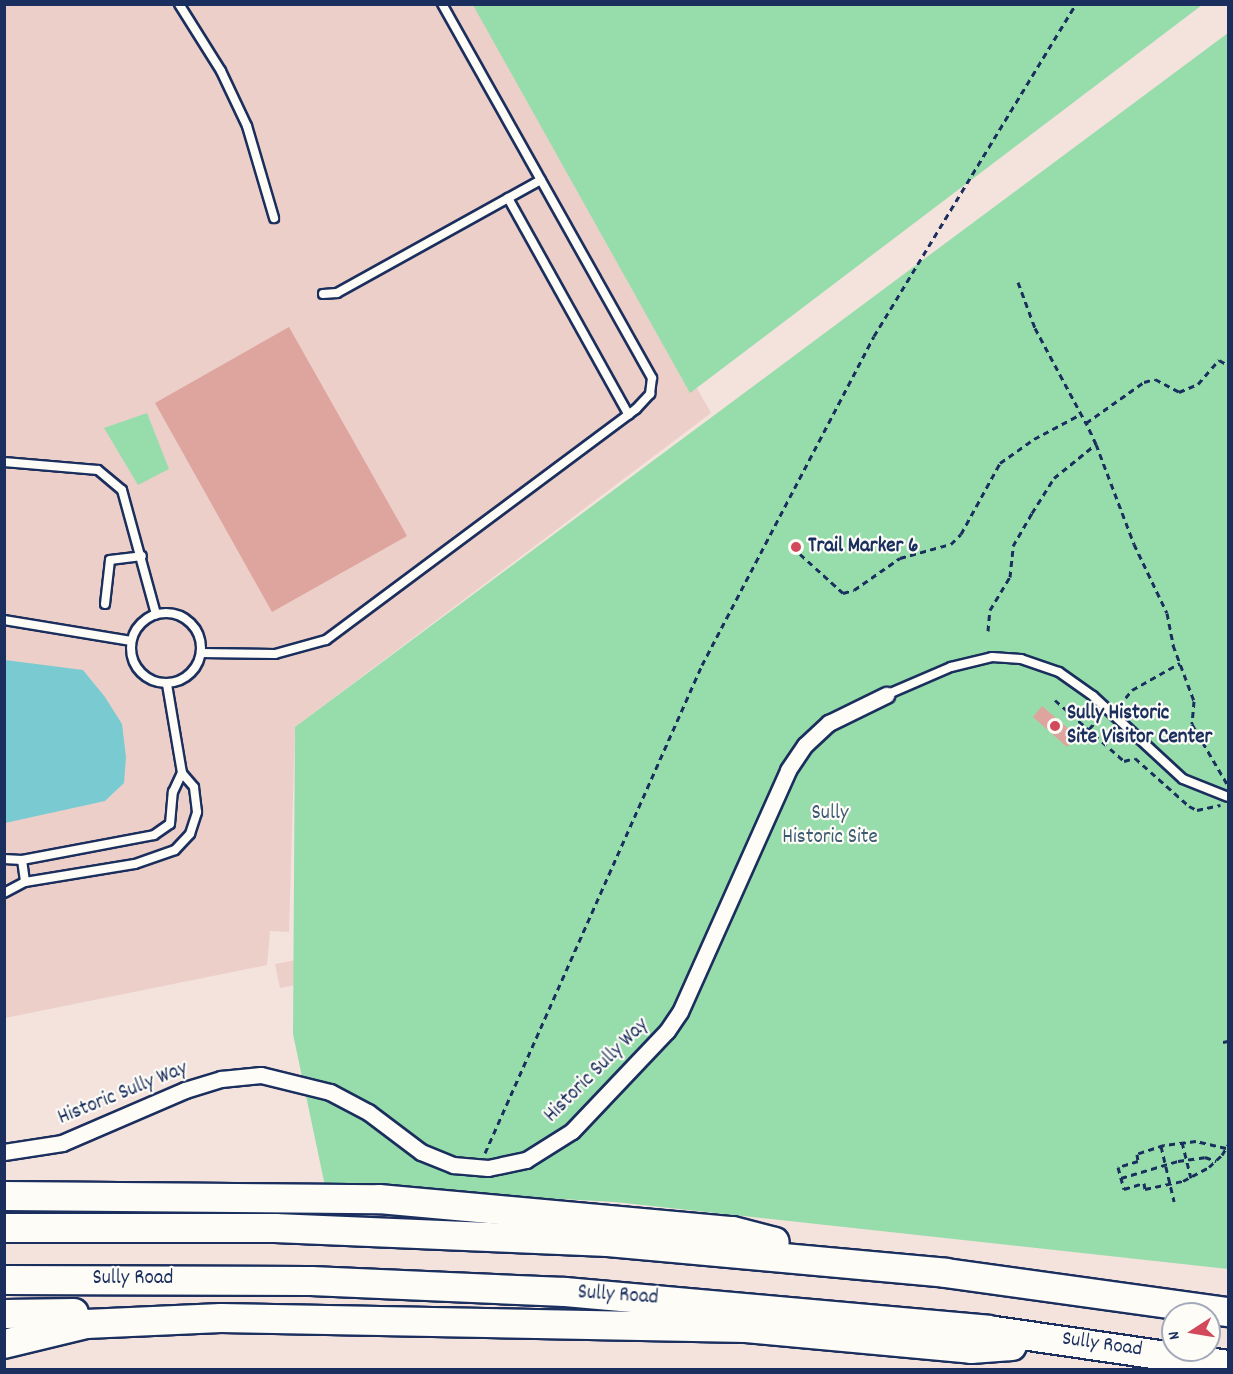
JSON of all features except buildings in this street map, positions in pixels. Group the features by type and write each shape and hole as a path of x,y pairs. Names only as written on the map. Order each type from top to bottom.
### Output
{"highway":[{"path":"4,1184 109,1195"},
{"path":"4,1196 334,1197 488,1207 733,1231 861,1264"},
{"path":"4,1228 243,1227 442,1233 693,1248 861,1264 1228,1312"},
{"name":"Sully Road","path":"4,1280 278,1280 494,1287 748,1306 1070,1340 1228,1365"},
{"path":"4,1314 156,1313 221,1318 746,1328 971,1350 1070,1340"},
{"path":"4,1344 86,1324 221,1318"}],"street":[{"name":"Historic Sully Way","path":"4,1152 62,1143 185,1090 221,1079 261,1075 330,1092 368,1112 429,1156 453,1165 478,1168 526,1160 572,1131 668,1031 794,761 829,723 886,695"}],"lane":[{"path":"179,4 221,71 247,126 274,218"},
{"path":"201,653 275,654 326,640 629,415 650,394 652,378 442,4"},
{"path":"323,294 337,293 542,180"},
{"path":"508,198 629,415"},
{"path":"4,462 98,470 122,490 156,614"},
{"path":"105,604 110,560 141,556"},
{"path":"156,614 179,615 197,630 201,653 193,671 167,684 147,678 139,671 131,651 131,641 140,624 156,614"},
{"path":"4,620 131,641"},
{"path":"886,695 951,667 992,657 1021,659 1059,672 1093,696 1183,779 1228,797"},
{"path":"4,893 25,882 135,864 176,850 190,834 196,812 194,787 182,772 167,684"},
{"path":"4,859 22,860 154,835 170,824 173,792 182,772"},
{"path":"22,860 25,882"}],"path":[{"path":"478,1168 702,665 874,336 1076,4"},
{"path":"1018,282 1035,328 1096,444 1134,544 1160,592 1180,663 1194,701 1192,724 1228,790"},
{"path":"1086,423 1144,382 1155,379 1179,392 1198,384 1219,360 1228,365"},
{"path":"800,555 843,593 854,590 900,558 951,544 961,534 1000,463 1034,439 1081,414"},
{"path":"988,632 990,610 1010,577 1013,546 1054,478 1096,444"},
{"path":"1125,698 1180,663"},
{"path":"1055,700 1124,761 1136,758 1189,806 1197,810 1228,804"},
{"path":"1223,1042 1228,1041"},
{"path":"1210,1141 1227,1147 1216,1161 1191,1178 1145,1189 1144,1183 1124,1189 1118,1167 1138,1161 1137,1154 1161,1146 1182,1142 1210,1141"},
{"path":"1182,1142 1191,1178"},
{"path":"1161,1146 1174,1201"},
{"path":"1121,1178 1187,1160 1205,1157 1216,1161"}],"shaded area":[{"path":"5,5 481,5 711,413 295,727 289,932 270,931 267,965 5,1018"},
{"path":"362,947 366,971 280,988 275,964"}],"green space":[{"path":"473,5 1202,5 690,393"},
{"name":"Sully Historic Site","path":"1228,33 1228,1269 615,1202 325,1186 293,1034 295,727"},
{"path":"147,413 169,469 138,485 104,428"}],"water":[{"path":"5,660 83,670 105,697 122,724 126,757 124,783 105,801 5,823"}],"place":[{"name":"Trail Marker 6","path":"796,547"},
{"name":"Sully Historic Site Visitor Center","path":"1055,726"}]}
